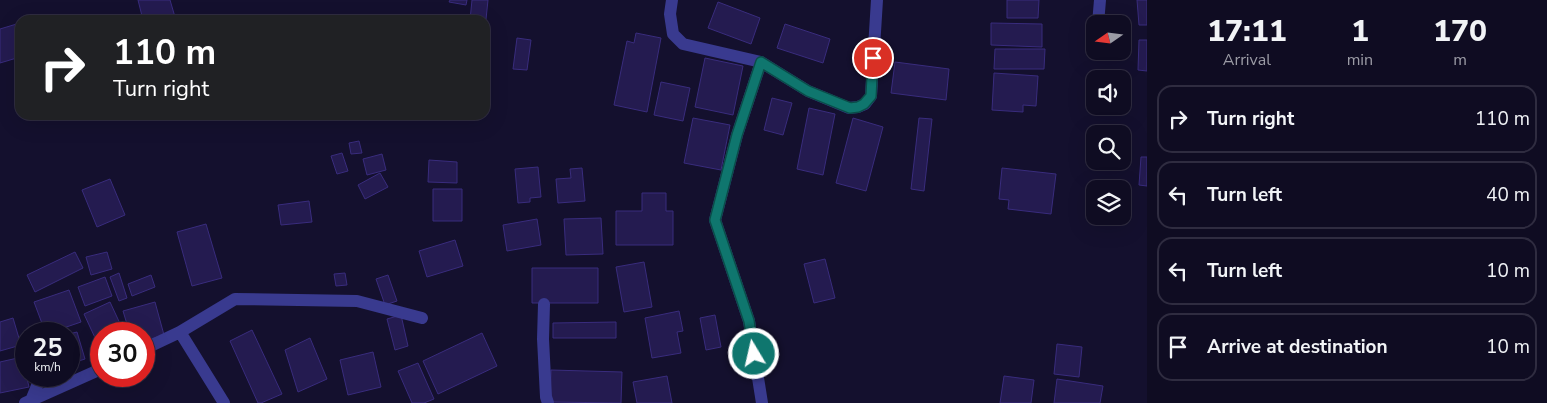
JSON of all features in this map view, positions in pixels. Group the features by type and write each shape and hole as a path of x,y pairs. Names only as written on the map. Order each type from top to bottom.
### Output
{"street":[{"path":"672,0 670,14 674,34 683,44 761,62 816,94 850,108 864,104 871,96 876,0"},
{"path":"1099,15 1100,0"},
{"path":"761,62 737,135 715,220 749,321 762,403"},
{"path":"155,344 180,332 235,299 357,301 422,318"},
{"path":"544,304 544,348 546,397 548,403"},
{"path":"180,332 224,403"},
{"path":"28,402 90,374"},
{"path":"28,402 36,387"}],"building":[{"path":"138,0 170,0 174,15 142,15"},
{"path":"450,0 467,0 466,5 449,2"},
{"path":"472,0 488,0 486,15 470,15"},
{"path":"1007,0 1039,0 1038,18 1007,18"},
{"path":"1137,0 1147,0 1147,25 1139,25"},
{"path":"718,2 760,18 751,44 708,28"},
{"path":"991,23 1042,24 1042,47 991,45"},
{"path":"15,24 15,58 0,63 0,29"},
{"path":"785,24 830,39 823,63 777,48"},
{"path":"636,33 661,38 647,112 614,105 627,41 634,43"},
{"path":"517,38 531,40 527,70 513,69"},
{"path":"1139,40 1147,40 1147,71 1138,70"},
{"path":"995,49 1045,49 1044,69 994,69"},
{"path":"705,58 743,66 733,115 695,107"},
{"path":"895,62 949,69 946,100 891,93"},
{"path":"994,73 1038,76 1036,106 1023,105 1023,112 992,110"},
{"path":"661,82 690,88 683,121 654,115"},
{"path":"772,98 792,103 783,135 764,130"},
{"path":"809,108 835,114 823,175 797,169"},
{"path":"693,118 730,125 721,170 684,163"},
{"path":"853,118 883,127 866,191 836,183"},
{"path":"919,118 932,119 924,191 911,189"},
{"path":"359,141 362,153 351,154 349,143"},
{"path":"342,153 348,171 337,174 331,156"},
{"path":"382,154 386,170 367,175 363,159"},
{"path":"1141,157 1147,157 1147,186 1139,185"},
{"path":"429,160 457,162 457,183 428,182"},
{"path":"538,167 541,197 530,198 530,202 518,203 515,169"},
{"path":"582,168 585,201 558,203 556,179 571,178 570,169"},
{"path":"1002,168 1056,174 1051,214 1008,209 1009,200 999,199"},
{"path":"380,173 388,187 365,199 358,185"},
{"path":"110,179 125,215 97,227 82,190"},
{"path":"433,189 462,189 462,221 433,221"},
{"path":"642,193 666,193 666,211 673,211 673,245 616,245 616,211 642,211"},
{"path":"309,201 312,222 281,225 278,205"},
{"path":"601,218 603,254 566,255 564,219"},
{"path":"537,219 541,245 507,251 503,225"},
{"path":"206,224 222,278 192,286 177,232"},
{"path":"455,240 463,266 427,277 419,251"},
{"path":"75,252 83,268 35,292 27,275"},
{"path":"107,252 112,269 91,275 86,257"},
{"path":"825,259 835,298 814,303 804,264"},
{"path":"644,262 652,307 624,312 616,267"},
{"path":"532,268 598,268 598,303 532,303"},
{"path":"119,273 127,298 119,301 110,277"},
{"path":"345,273 347,285 336,286 334,274"},
{"path":"151,275 155,287 132,296 128,284"},
{"path":"388,275 397,301 385,305 376,279"},
{"path":"105,277 112,296 85,306 78,287"},
{"path":"69,290 81,322 42,322 34,302"},
{"path":"110,302 119,322 90,322 90,327 84,314"},
{"path":"155,302 164,335 155,338 155,322 126,322 123,311"},
{"path":"679,311 683,331 677,332 681,353 652,358 645,318"},
{"path":"401,315 408,346 395,350 387,319"},
{"path":"715,315 721,347 706,350 700,318"},
{"path":"13,318 15,325 15,347 0,351 0,322"},
{"path":"616,322 616,338 553,338 553,323"},
{"path":"252,330 282,394 261,403 258,403 230,341"},
{"path":"482,333 497,366 438,394 423,361"},
{"path":"310,338 327,379 298,392 285,350"},
{"path":"80,342 85,359 80,361"},
{"path":"1057,344 1082,347 1079,377 1054,374"},
{"path":"373,352 381,387 348,395 340,360"},
{"path":"15,359 15,387 29,387 0,393 0,362"},
{"path":"418,363 434,399 424,403 412,403 398,371"},
{"path":"551,370 622,372 621,403 550,402"},
{"path":"667,376 672,403 637,403 633,382"},
{"path":"1004,376 1034,380 1031,403 1000,403"},
{"path":"1057,379 1103,386 1100,403 1054,403"}],"route":[{"path":"754,354 749,321 715,220 737,135 761,62 808,91 850,108 864,104 871,96 873,58"}]}
